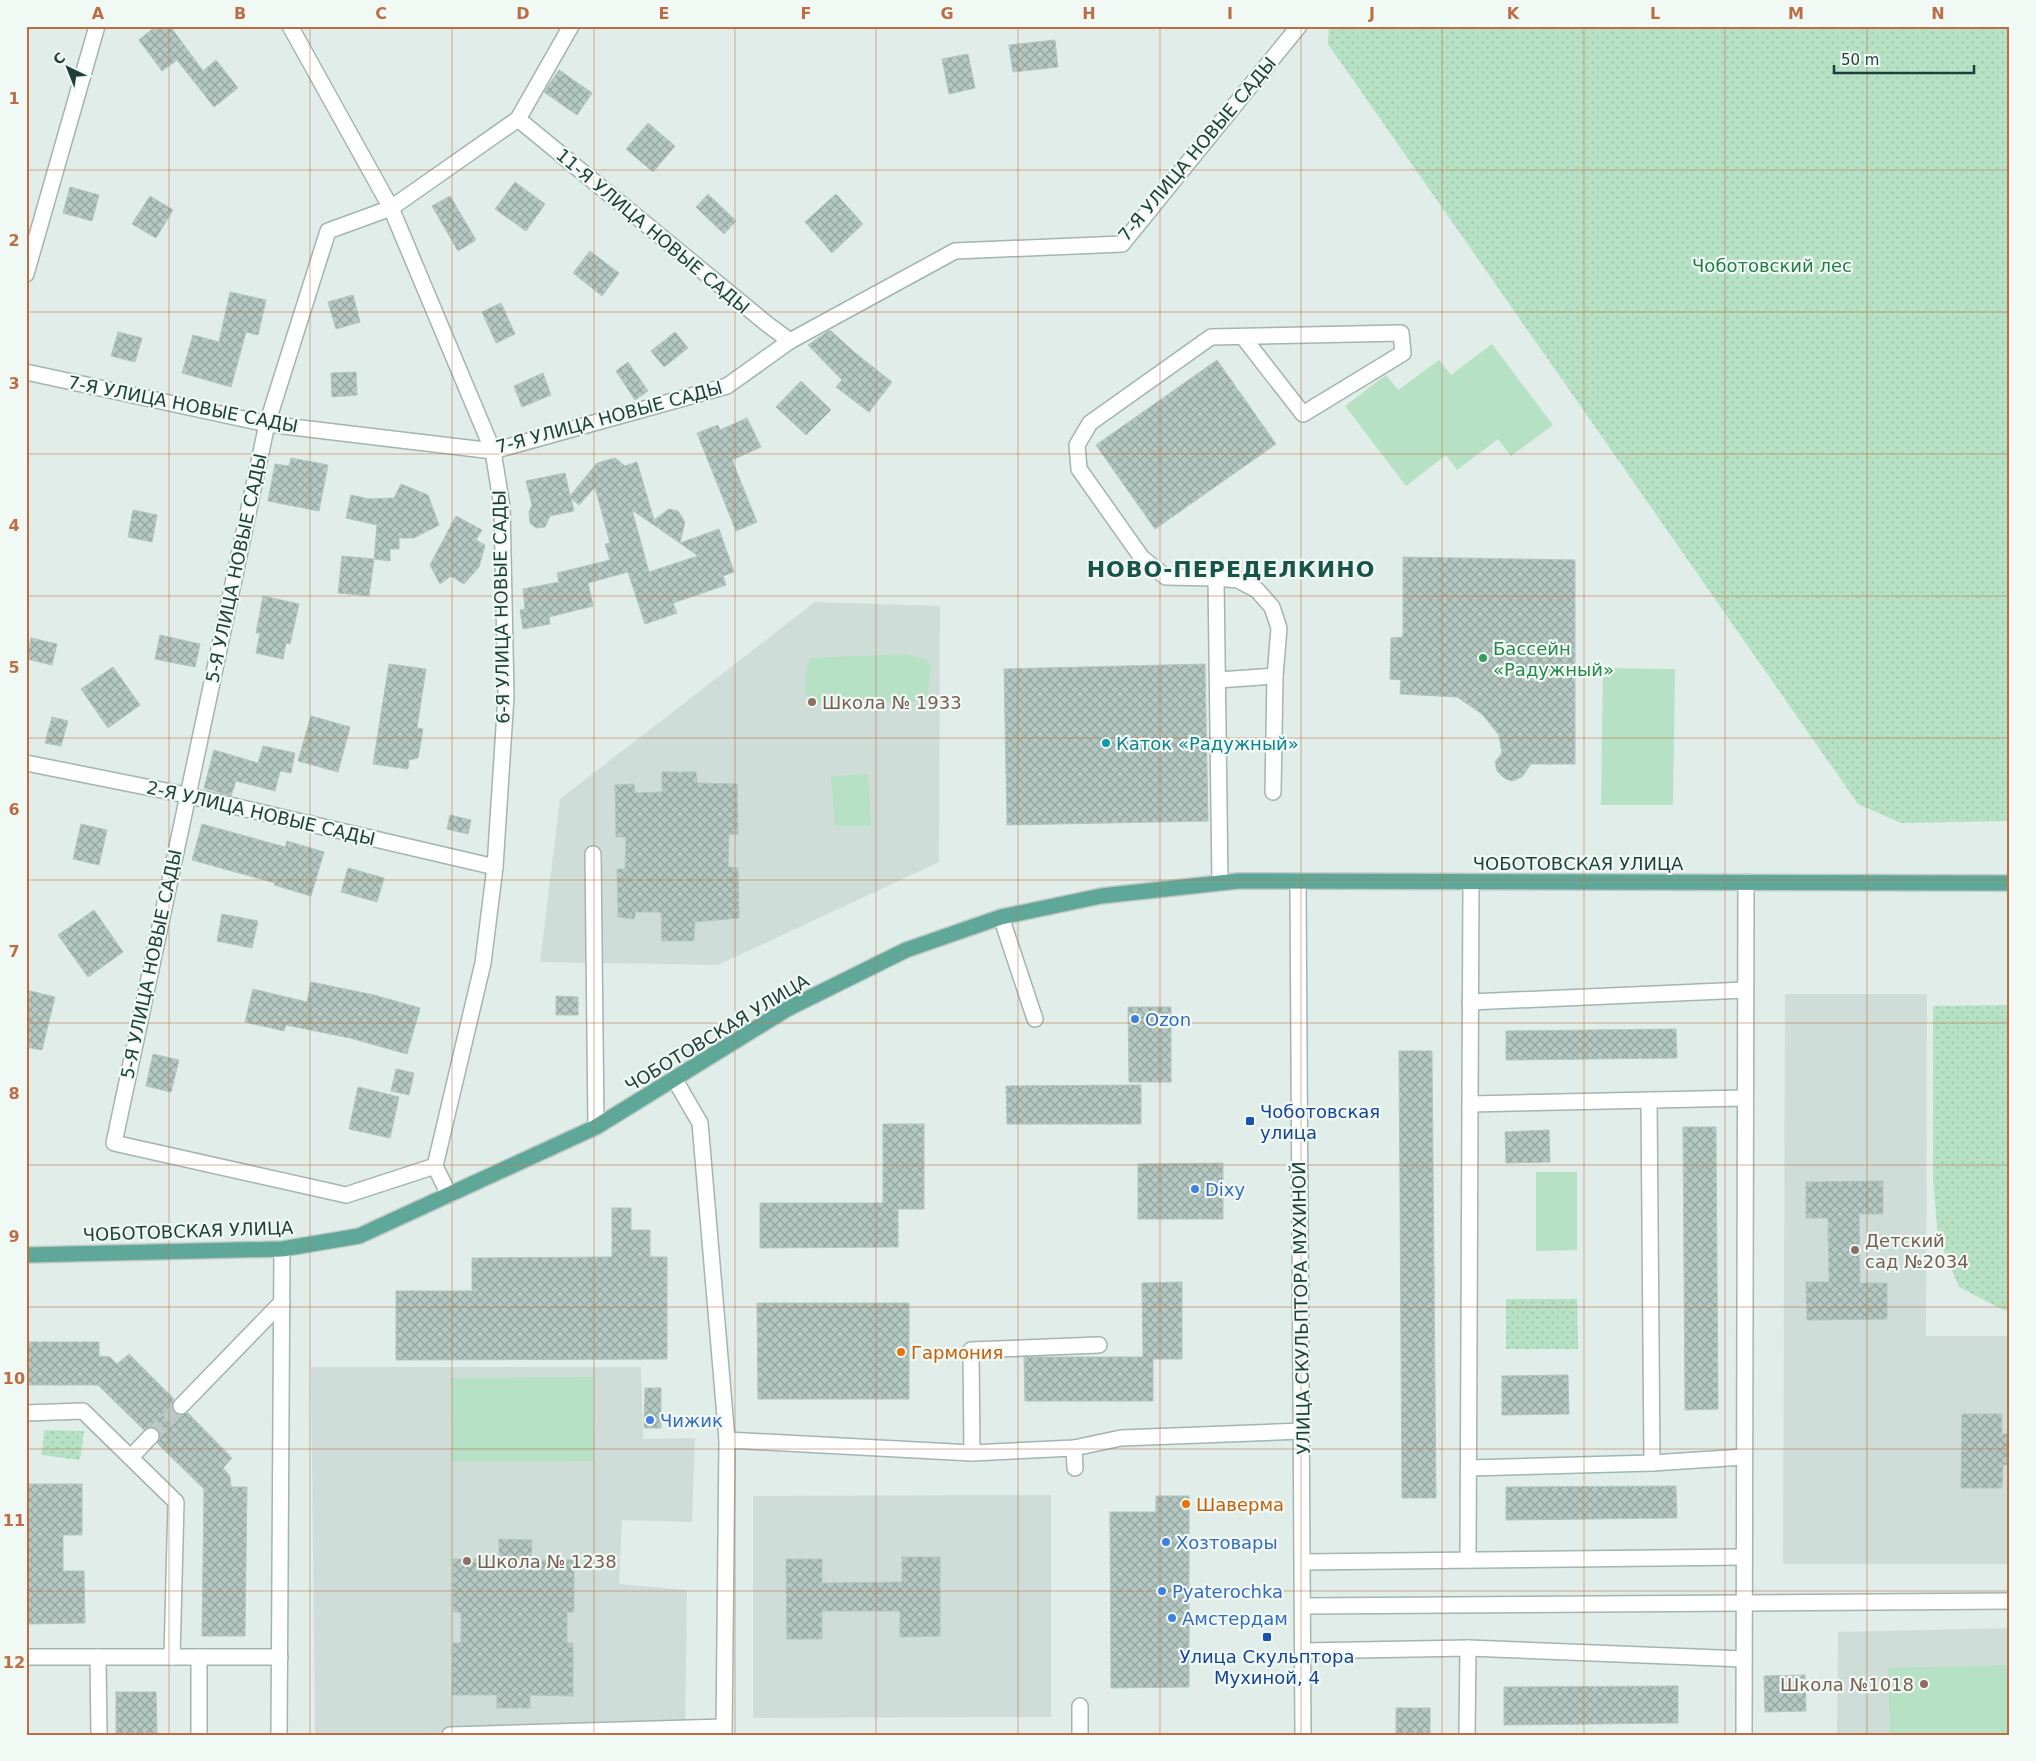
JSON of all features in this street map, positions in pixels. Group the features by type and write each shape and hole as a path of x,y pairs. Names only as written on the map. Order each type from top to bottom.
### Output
{"main road":[{"name":"ЧОБОТОВСКАЯ УЛИЦА","path":"26,1255 282,1249 359,1236 596,1128 786,1009 906,950 1001,917 1101,896 1220,884 1298,881 2010,883"}],"street":[{"path":"26,274 96,26"},
{"name":"6-Я УЛИЦА НОВЫЕ САДЫ","path":"290,26 391,208 493,451 502,507 506,696 495,867 483,963 436,1166"},
{"name":"5-Я УЛИЦА НОВЫЕ САДЫ","path":"436,1166 346,1195 114,1143 186,795 267,424 328,231 391,208 518,119 571,26"},
{"name":"7-Я УЛИЦА НОВЫЕ САДЫ","path":"26,372 267,424 493,451 727,386 790,341 954,251 1122,244 1299,26"},
{"name":"11-Я УЛИЦА НОВЫЕ САДЫ","path":"518,119 790,341"},
{"path":"1243,337 1303,414 1403,353 1401,333 1211,337 1090,423 1077,445 1079,469 1142,558 1166,577 1238,580 1258,590 1272,607 1279,628 1275,676 1272,792"},
{"path":"1216,578 1220,884"},
{"path":"1218,680 1275,676"},
{"name":"2-Я УЛИЦА НОВЫЕ САДЫ","path":"26,763 186,795 495,867"},
{"path":"593,854 596,1128"},
{"name":"УЛИЦА СКУЛЬПТОРА МУХИНОЙ","path":"1298,881 1303,1735"},
{"path":"1468,1560 1470,882"},
{"path":"1744,1735 1746,882"},
{"path":"1001,917 1035,1019"},
{"path":"1470,1002 1746,990"},
{"path":"450,1735 724,1731 727,1440 700,1123 675,1080"},
{"path":"1470,1104 1745,1098"},
{"path":"1648,1100 1652,1463"},
{"path":"436,1166 449,1196"},
{"path":"279,1735 282,1249"},
{"path":"181,1406 282,1302"},
{"path":"972,1453 971,1350 1099,1345"},
{"path":"26,1413 83,1411 176,1502 172,1657"},
{"path":"727,1440 972,1453 1074,1448 1121,1438 1302,1431"},
{"path":"131,1457 151,1436"},
{"path":"1074,1448 1075,1468"},
{"path":"1469,1468 1652,1463 1744,1457"},
{"path":"1303,1562 1744,1557"},
{"path":"1303,1606 2010,1601"},
{"path":"1303,1651 1468,1648 1744,1659"},
{"path":"1467,1735 1468,1648"},
{"path":"26,1657 280,1657"},
{"path":"98,1657 99,1735"},
{"path":"198,1735 199,1657"},
{"path":"1080,1706 1080,1735"}],"shaded area":[{"name":"Школа № 1933","path":"815,602 940,606 939,862 718,965 540,962 560,799"},
{"name":"Детский сад №2034","path":"1785,994 1927,994 1926,1336 2010,1336 2010,1564 1783,1564"},
{"name":"Школа № 1238","path":"311,1367 641,1367 643,1439 695,1438 692,1522 622,1520 619,1584 687,1590 685,1735 315,1735"},
{"path":"1051,1495 1051,1717 753,1718 753,1496"},
{"name":"Школа №1018","path":"2010,1628 2010,1735 1837,1735 1838,1632"}],"green space":[{"name":"Чоботовский лес","path":"1329,26 2010,26 2010,821 1901,823 1858,804 1328,44"},
{"path":"1492,344 1553,425 1511,456 1498,439 1457,470 1446,455 1406,486 1345,406 1386,375 1398,390 1439,360 1451,375"},
{"path":"905,654 926,660 931,667 927,697 920,701 823,705 806,694 806,676 811,658"},
{"path":"1603,668 1675,669 1673,805 1601,805"},
{"path":"868,774 871,826 835,826 831,776"},
{"path":"2010,1005 2010,1310 2003,1310 1959,1287 1938,1237 1933,1180 1933,1006"},
{"path":"1536,1172 1577,1172 1577,1250 1536,1251"},
{"path":"1506,1299 1577,1299 1578,1349 1506,1349"},
{"path":"593,1377 594,1461 452,1462 451,1378"},
{"path":"44,1430 84,1431 80,1460 42,1455"},
{"path":"2010,1665 2010,1735 1890,1735 1888,1668"}],"building":[{"path":"156,26 170,26 203,71 216,60 238,88 214,107 177,60 162,71 139,40"},
{"path":"1055,40 1058,67 1013,72 1009,45"},
{"path":"968,54 975,88 949,94 942,59"},
{"path":"559,70 592,93 577,115 544,92"},
{"path":"648,123 675,146 653,172 626,149"},
{"path":"515,182 545,204 526,231 495,209"},
{"path":"70,187 99,195 92,221 63,213"},
{"path":"708,194 736,221 724,234 696,207"},
{"path":"836,194 863,224 832,253 805,222"},
{"path":"150,196 173,210 156,238 132,224"},
{"path":"450,196 476,240 458,251 432,206"},
{"path":"590,251 619,273 602,296 573,273"},
{"path":"230,292 266,300 258,335 246,332 231,387 182,373 193,335 219,342"},
{"path":"353,295 360,322 336,329 328,302"},
{"path":"501,303 515,334 496,343 482,312"},
{"path":"830,330 892,382 869,412 836,387 842,380 808,345"},
{"path":"118,332 142,338 135,362 111,356"},
{"path":"675,332 688,348 664,367 651,351"},
{"path":"1217,360 1276,444 1155,529 1096,445"},
{"path":"628,362 648,391 635,400 616,371"},
{"path":"356,372 357,395 332,397 331,373"},
{"path":"543,373 551,395 522,407 514,386"},
{"path":"801,381 831,410 806,435 776,407"},
{"path":"747,418 761,447 732,460 757,522 736,531 697,433 718,425 720,430"},
{"path":"291,458 328,465 319,511 268,501 275,464 289,466"},
{"path":"615,458 625,466 637,462 654,520 669,509 678,511 685,522 680,543 719,529 734,572 723,576 726,585 673,603 677,613 645,624 628,572 588,583 593,606 549,617 550,624 523,629 520,610 525,609 523,589 559,582 557,573 610,560 605,544 610,543 595,487 579,505 571,498 574,511 550,516 545,527 536,528 530,523 529,512 532,505 526,481 565,473 570,496 597,463","holes":["632,510 680,543 698,556 649,572"]},
{"path":"401,484 428,495 439,525 414,538 399,538 399,549 390,549 390,561 374,559 377,525 346,518 351,495 369,499 394,498"},
{"path":"133,510 157,515 152,542 128,537"},
{"path":"456,516 482,530 476,540 485,545 479,567 464,584 451,576 440,584 430,565"},
{"path":"342,556 374,559 369,596 338,593"},
{"name":"Бассейн «Радужный»","path":"1403,557 1575,560 1575,764 1531,764 1522,777 1512,781 1504,778 1497,771 1495,762 1502,753 1499,735 1482,714 1457,697 1400,694 1401,680 1390,679 1391,638 1403,637"},
{"path":"263,596 299,604 290,644 286,643 283,659 256,653 260,633 256,633"},
{"path":"160,635 200,644 195,667 155,659"},
{"path":"31,638 57,644 52,665 27,659"},
{"path":"389,664 426,669 417,728 423,729 418,758 409,760 408,769 373,764"},
{"name":"Каток «Радужный»","path":"1205,664 1208,821 1007,825 1004,669"},
{"path":"113,667 140,705 108,728 81,689"},
{"path":"311,716 350,727 338,772 298,761"},
{"path":"52,717 68,721 61,746 45,743"},
{"path":"263,746 295,753 291,773 280,771 275,791 236,781 231,796 204,788 214,750 258,763"},
{"path":"662,772 696,772 697,783 737,784 738,834 729,834 728,867 738,868 739,918 695,922 694,941 662,941 661,912 636,912 634,919 618,917 617,869 625,869 626,837 616,837 615,785 634,784 635,793 662,792"},
{"path":"450,815 471,820 468,834 447,829"},
{"path":"81,824 107,830 99,865 73,859"},
{"path":"202,824 285,847 287,841 324,852 311,896 274,885 275,883 192,860"},
{"path":"348,868 384,878 377,902 341,892"},
{"path":"94,910 123,952 88,977 58,935"},
{"path":"222,914 258,921 252,948 217,941"},
{"path":"311,982 374,995 420,1008 407,1054 350,1038 286,1025 284,1031 245,1022 253,989 307,1002"},
{"path":"26,990 55,997 42,1050 26,1047"},
{"path":"556,996 578,997 578,1015 556,1015"},
{"path":"1128,1007 1171,1007 1171,1082 1129,1082"},
{"path":"1676,1029 1677,1058 1506,1060 1506,1031"},
{"path":"1399,1051 1432,1051 1436,1498 1402,1498"},
{"path":"153,1054 179,1060 171,1092 146,1086"},
{"path":"396,1069 414,1073 409,1095 391,1091"},
{"path":"1141,1085 1141,1124 1007,1124 1006,1086"},
{"path":"358,1087 399,1097 390,1138 349,1129"},
{"path":"883,1124 924,1124 924,1209 898,1209 898,1247 760,1248 760,1203 883,1203"},
{"path":"1683,1127 1716,1127 1718,1409 1685,1410"},
{"path":"1549,1130 1550,1162 1506,1163 1505,1132"},
{"path":"1223,1163 1223,1219 1138,1219 1138,1164"},
{"path":"1883,1181 1883,1214 1859,1214 1860,1283 1887,1283 1887,1319 1807,1320 1806,1282 1829,1282 1828,1218 1806,1218 1806,1182"},
{"path":"612,1208 631,1208 631,1230 650,1230 650,1257 667,1257 667,1359 396,1360 396,1291 472,1291 472,1258 612,1257"},
{"path":"1182,1282 1182,1359 1153,1359 1153,1401 1025,1401 1024,1357 1143,1357 1142,1283"},
{"path":"757,1303 909,1303 909,1399 758,1399"},
{"path":"26,1342 99,1342 99,1356 110,1357 117,1364 129,1354 174,1399 172,1404 174,1412 179,1415 188,1413 232,1458 223,1468 230,1476 231,1487 247,1487 245,1636 202,1636 204,1489 157,1443 160,1438 158,1430 153,1427 144,1430 98,1385 26,1385"},
{"path":"1568,1375 1569,1414 1502,1415 1502,1376"},
{"path":"645,1388 661,1388 661,1428 644,1428"},
{"path":"1962,1414 2002,1414 2002,1434 2010,1434 2010,1465 2003,1465 2002,1488 1961,1488"},
{"path":"26,1484 82,1484 82,1535 63,1535 63,1571 84,1571 85,1623 26,1624"},
{"path":"1676,1486 1677,1518 1506,1520 1506,1487"},
{"path":"1156,1496 1189,1496 1189,1687 1111,1688 1110,1512 1156,1512"},
{"path":"499,1539 532,1540 531,1560 574,1560 574,1612 567,1612 567,1643 573,1643 573,1696 530,1695 530,1708 497,1708 497,1695 452,1695 453,1643 461,1643 461,1612 453,1612 453,1559 499,1559"},
{"path":"902,1557 940,1557 940,1636 900,1637 900,1611 822,1611 822,1639 787,1639 786,1559 822,1559 822,1583 902,1582"},
{"path":"1805,1675 1806,1711 1765,1712 1764,1676"},
{"path":"1678,1686 1678,1723 1504,1725 1504,1687"},
{"path":"116,1692 156,1692 157,1735 116,1735"},
{"path":"1396,1708 1430,1708 1430,1735 1396,1735"}],"tunnel":[{"path":"151,1436 181,1406"}],"place":[{"name":"Бассейн «Радужный»","path":"1483,658"},
{"name":"Школа № 1933","path":"812,702"},
{"name":"Каток «Радужный»","path":"1106,743"},
{"name":"Ozon","path":"1135,1019"},
{"name":"Чоботовская улица","path":"1250,1121"},
{"name":"Dixy","path":"1195,1189"},
{"name":"Детский сад №2034","path":"1855,1250"},
{"name":"Гармония","path":"901,1352"},
{"name":"Чижик","path":"650,1420"},
{"name":"Шаверма","path":"1186,1504"},
{"name":"Хозтовары","path":"1166,1542"},
{"name":"Школа № 1238","path":"467,1561"},
{"name":"Pyaterochka","path":"1162,1591"},
{"name":"Амстердам","path":"1172,1618"},
{"name":"Улица Скульптора Мухиной, 4","path":"1267,1637"},
{"name":"Школа №1018","path":"1924,1684"}],"district":[{"name":"НОВО-ПЕРЕДЕЛКИНО","path":"1231,569"}]}
